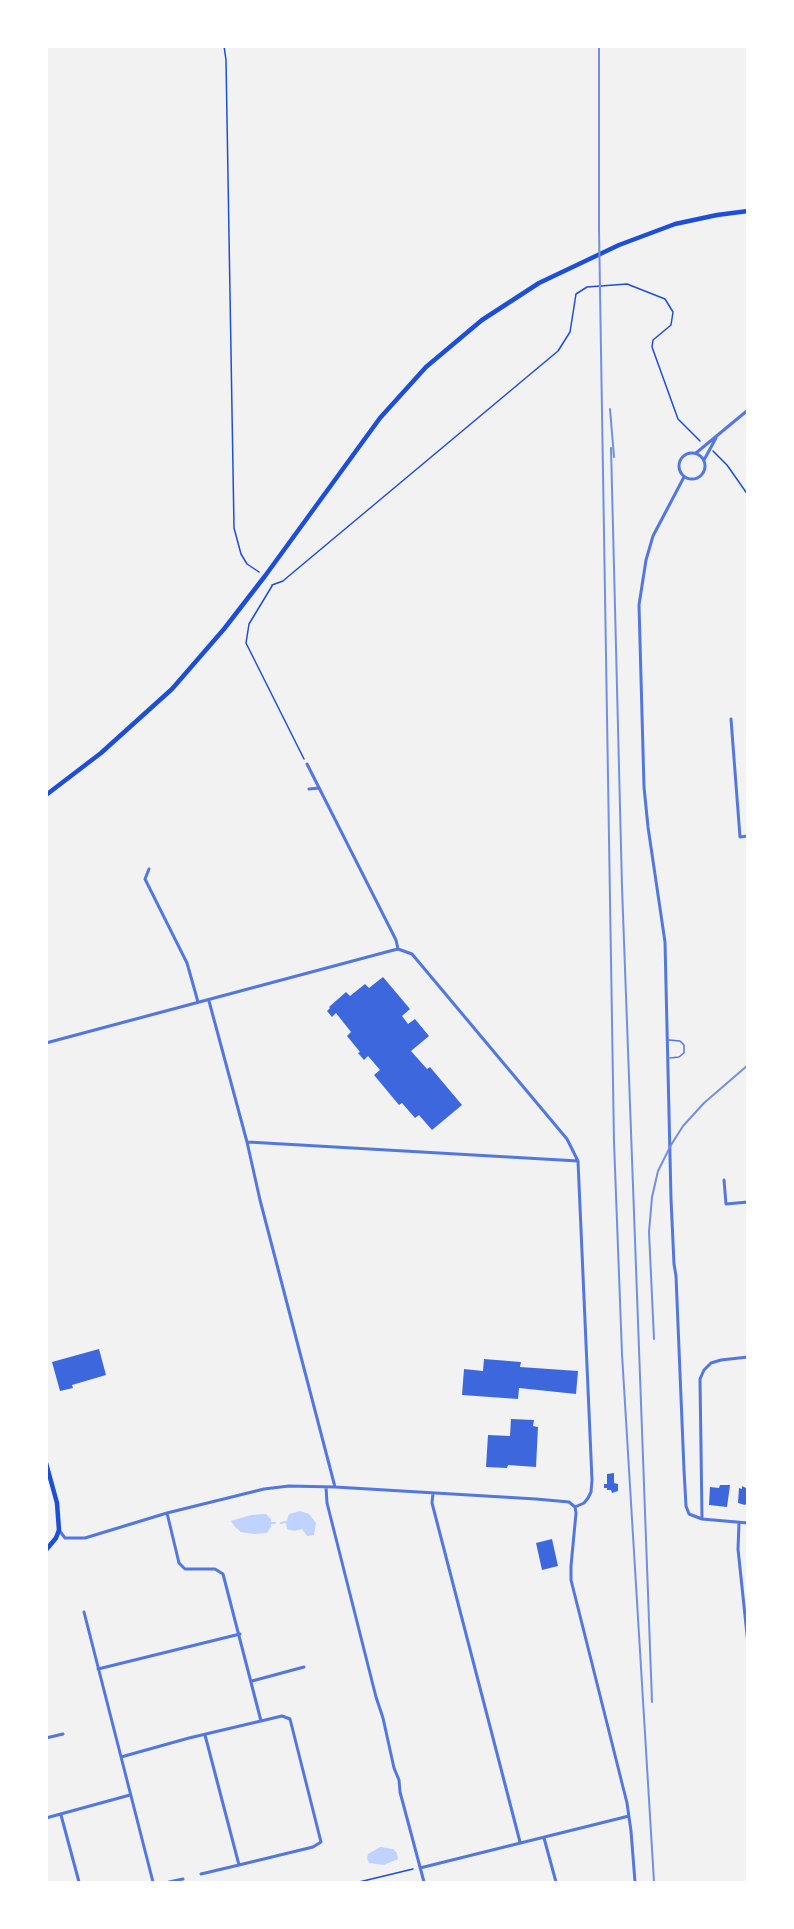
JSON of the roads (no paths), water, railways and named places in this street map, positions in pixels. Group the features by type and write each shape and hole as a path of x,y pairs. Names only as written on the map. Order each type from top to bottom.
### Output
{"main road":[{"path":"46,795 101,753 172,689 224,629 265,576 380,418 426,367 482,320 539,283 619,245 675,224 747,211"},
{"path":"46,1463 57,1503 59,1530 56,1538 46,1550"}],"street":[{"path":"696,453 747,410"},
{"path":"704,460 716,438"},
{"path":"688,453 696,453 704,460 706,468 699,478 691,480 684,477 680,471 679,464 682,457 688,453"},
{"path":"684,477 653,536 646,560 639,605 644,787 664,942 669,1058 671,1199 686,1506 689,1514 702,1519 747,1523"},
{"path":"731,719 740,837 747,836"},
{"path":"307,764 396,940 398,949"},
{"path":"309,789 319,788"},
{"path":"149,869 146,879 187,963 199,1003"},
{"path":"46,1043 398,949 412,954 567,1139 578,1161 592,1480 588,1498 584,1503 575,1507"},
{"path":"209,1000 335,1487"},
{"path":"247,1142 578,1161"},
{"path":"724,1180 726,1204 747,1202"},
{"path":"702,1519 700,1379 704,1370 711,1363 747,1357"},
{"path":"59,1530 65,1538 85,1538 167,1513 264,1489 289,1486 569,1502 575,1507 576,1513 571,1580 629,1816 635,1882"},
{"path":"326,1487 327,1503 424,1882"},
{"path":"433,1493 432,1503 520,1842"},
{"path":"167,1513 179,1563 185,1569 215,1569 223,1574 261,1721"},
{"path":"739,1523 738,1549 747,1644"},
{"path":"84,1612 153,1882"},
{"path":"98,1669 240,1634"},
{"path":"252,1682 304,1667"},
{"path":"121,1757 282,1716 290,1719 321,1842 313,1847 201,1874"},
{"path":"46,1738 63,1734"},
{"path":"205,1735 239,1865"},
{"path":"46,1818 130,1795"},
{"path":"61,1814 80,1882"},
{"path":"420,1868 629,1816"},
{"path":"544,1838 556,1882"},
{"path":"169,1882 183,1879"}],"lane":[{"path":"668,1040 680,1041 684,1045 684,1053 679,1057 669,1058"}],"water":[{"path":"300,1511 309,1514 316,1523 314,1535 307,1536 302,1529 294,1531 287,1529 289,1514"},
{"path":"266,1514 271,1519 271,1527 267,1533 241,1532 231,1521 251,1515"},
{"path":"380,1847 393,1849 398,1859 384,1865 369,1863 368,1854"}],"waterway":[{"path":"281,1523 286,1522"}],"railway":[{"path":"599,46 599,229 614,1142 622,1354 654,1882"},
{"path":"610,409 614,457"},
{"path":"611,448 622,887 652,1702"},
{"path":"654,1339 649,1232 652,1197 658,1171 683,1126 704,1103 748,1065"}]}
